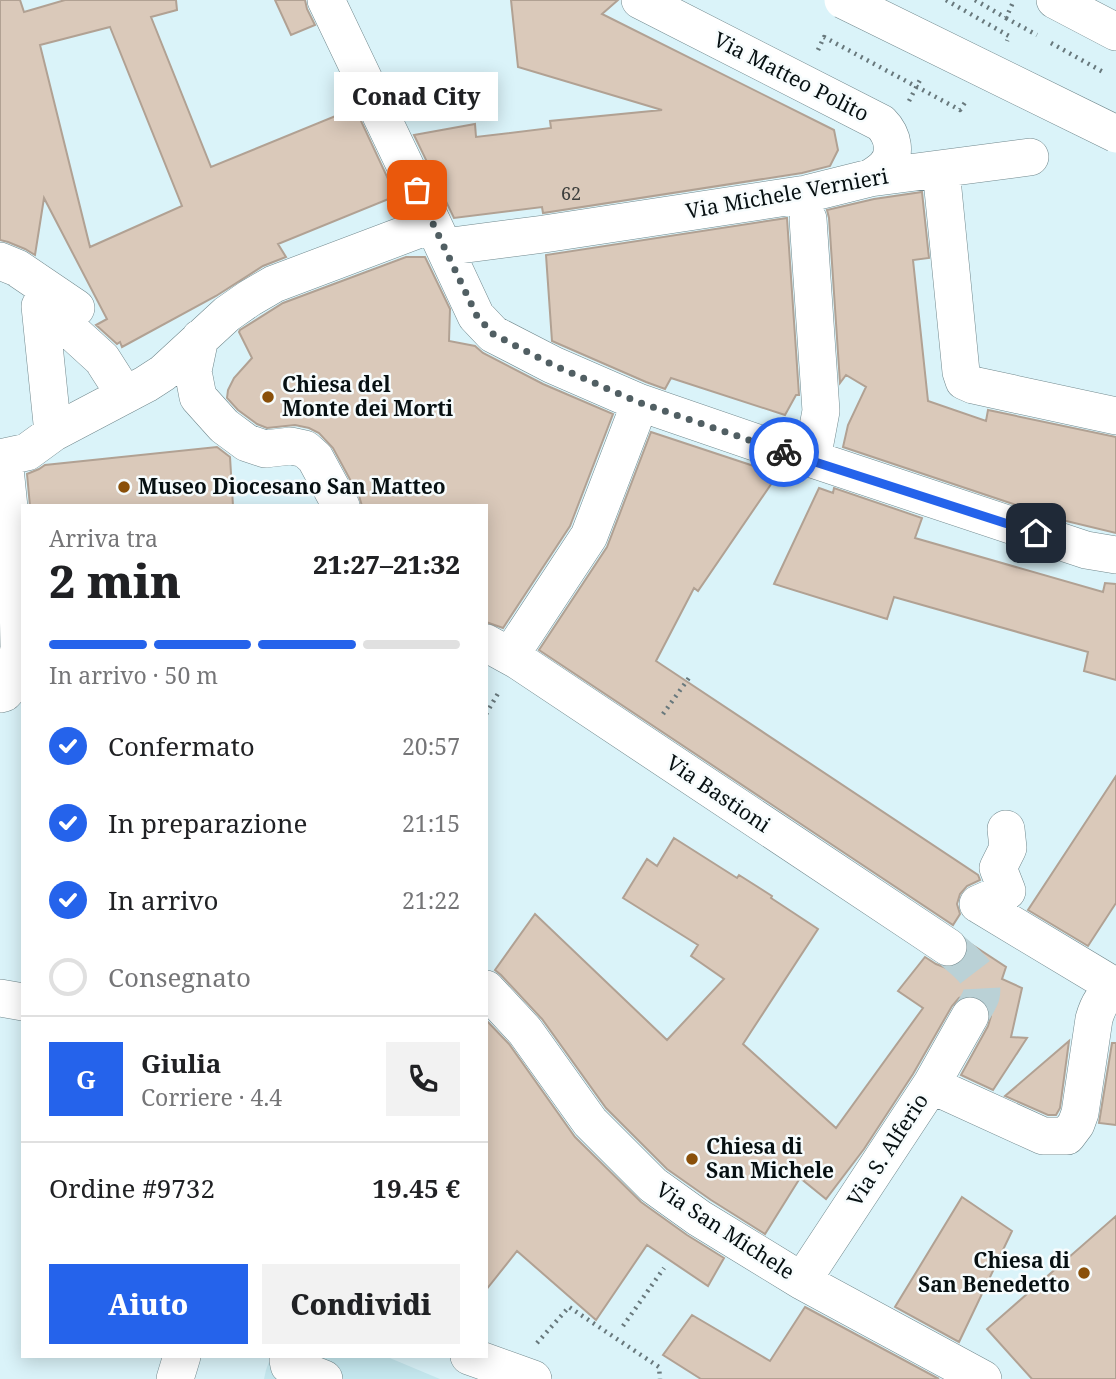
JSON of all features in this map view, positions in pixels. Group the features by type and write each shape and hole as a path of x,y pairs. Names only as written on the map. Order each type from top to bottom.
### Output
{"street":[{"path":"326,0 477,316 493,334 636,401 1086,550 1116,555"},
{"name":"Via Matteo Polito","path":"640,0 881,123 887,128 892,142 891,160 883,170 870,178"},
{"path":"843,0 1116,134"},
{"path":"1055,0 1116,32"},
{"name":"Via Michele Vernieri","path":"21,450 144,384 239,306 274,284 439,235 544,233 806,194 870,178 1030,157"},
{"path":"941,169 964,381 973,386 1116,416"},
{"path":"808,219 821,411 812,459"},
{"path":"0,261 18,268 88,316 116,345 144,384"},
{"path":"0,694 13,683 19,648 21,450 46,358 40,306 102,359 144,384 185,383 234,435 247,443 265,449 290,446 305,449 316,458 340,504"},
{"path":"198,397 194,371 200,338"},
{"path":"498,649 589,536 636,401"},
{"name":"Via Bastioni","path":"498,649 948,947"},
{"path":"931,1085 1043,1136 1067,1136 1080,1114 1094,1019 1102,999 1116,987 978,904 1007,891 998,868 1009,848 1006,829"},
{"name":"Via San Michele","path":"488,991 524,1031 590,1122 653,1185 699,1218 802,1281 983,1379"},
{"path":"0,998 21,1002"},
{"name":"Via S. Alferio","path":"802,1281 931,1085 970,1016"},
{"path":"175,1379 181,1358"},
{"path":"289,1358 289,1365 324,1379"},
{"path":"478,1360 533,1379"}],"path":[{"path":"975,0 1039,36"},
{"path":"1006,18 1014,0"},
{"path":"828,57 817,51 824,37 960,110 983,70"},
{"path":"1050,42 1105,73"},
{"path":"642,744 691,675"},
{"path":"622,1326 664,1268"},
{"path":"569,1307 659,1367 660,1379"}],"shaded area":[{"path":"270,1358 390,1358 440,1379 264,1379"}],"building":[{"path":"0,0 20,0 24,12 65,0 176,0 177,10 151,17 211,167 355,108 396,196 278,244 286,257 263,266 216,296 122,347 120,342 117,344 96,325 107,319 44,198 35,255 0,240","holes":["110,27 182,206 90,247 40,45"]},
{"path":"275,0 305,0 315,25 291,35"},
{"path":"511,0 618,0 602,14 834,130 838,150 830,166 802,173 543,213 542,207 454,218 414,135 475,124 476,137 551,128 550,121 662,110 518,67"},
{"path":"922,192 929,258 913,260 928,401 986,421 988,410 1116,437 1116,533 1058,519 843,447 848,425 866,387 846,375 840,383 827,210"},
{"path":"787,218 799,395 796,395 785,415 671,378 665,389 552,341 546,255"},
{"path":"406,257 425,257 450,309 449,341 475,346 483,353 543,384 613,414 570,526 503,628 488,623 488,504 361,504 333,448 319,433 295,425 267,428 238,410 227,398 234,378 252,358 240,330 283,303"},
{"path":"651,432 778,474 698,591 694,588 656,661 978,875 980,880 967,886 960,894 957,904 960,914 953,925 539,650 607,547"},
{"name":"Museo Diocesano San Matteo","path":"217,447 230,457 233,504 30,504 27,474 45,465"},
{"path":"819,488 833,493 834,488 922,518 915,538 1103,592 1105,583 1116,584 1116,680 1084,671 1088,652 894,597 887,619 774,584"},
{"path":"1116,776 1116,903 1088,946 1028,910"},
{"path":"674,838 737,878 739,875 818,929 743,1044 836,1128 923,1008 898,991 925,957 946,968 958,965 966,958 968,942 1006,967 1002,979 1022,988 1011,1037 1027,1038 993,1090 961,1075 991,1016 988,1006 981,998 969,995 959,998 952,1006 913,1074 864,1149 826,1199 800,1178 765,1234 667,1169 606,1108 542,1019 495,970 535,914 667,1040 724,979 691,956 698,945 623,898 647,859 657,866"},
{"path":"488,1022 509,1044 575,1137 641,1202 724,1258 708,1286 647,1245 596,1320 517,1251 488,1287"},
{"path":"1069,1041 1060,1108 1056,1115 1048,1115 1005,1096"},
{"path":"1112,1043 1116,1043 1116,1125 1099,1123"},
{"path":"962,1197 1012,1231 959,1342 895,1307"},
{"name":"Chiesa di San Benedetto","path":"1116,1216 1116,1379 1032,1379 987,1329"},
{"path":"805,1307 939,1379 701,1379 663,1355 692,1315 770,1361"}],"tunnel":[{"path":"948,947 972,968 980,981 981,996 970,1016"}],"way so far":[{"path":"417,190 477,316 493,334 553,365 638,402 784,452"}],"place":[{"name":"Conad City","path":"417,190"},
{"name":"Chiesa del Monte dei Morti","path":"268,397"},
{"name":"Museo Diocesano San Matteo","path":"124,487"},
{"name":"Chiesa di San Michele","path":"692,1159"},
{"name":"Chiesa di San Benedetto","path":"1084,1273"}],"route":[{"path":"784,452 1036,533"}]}
